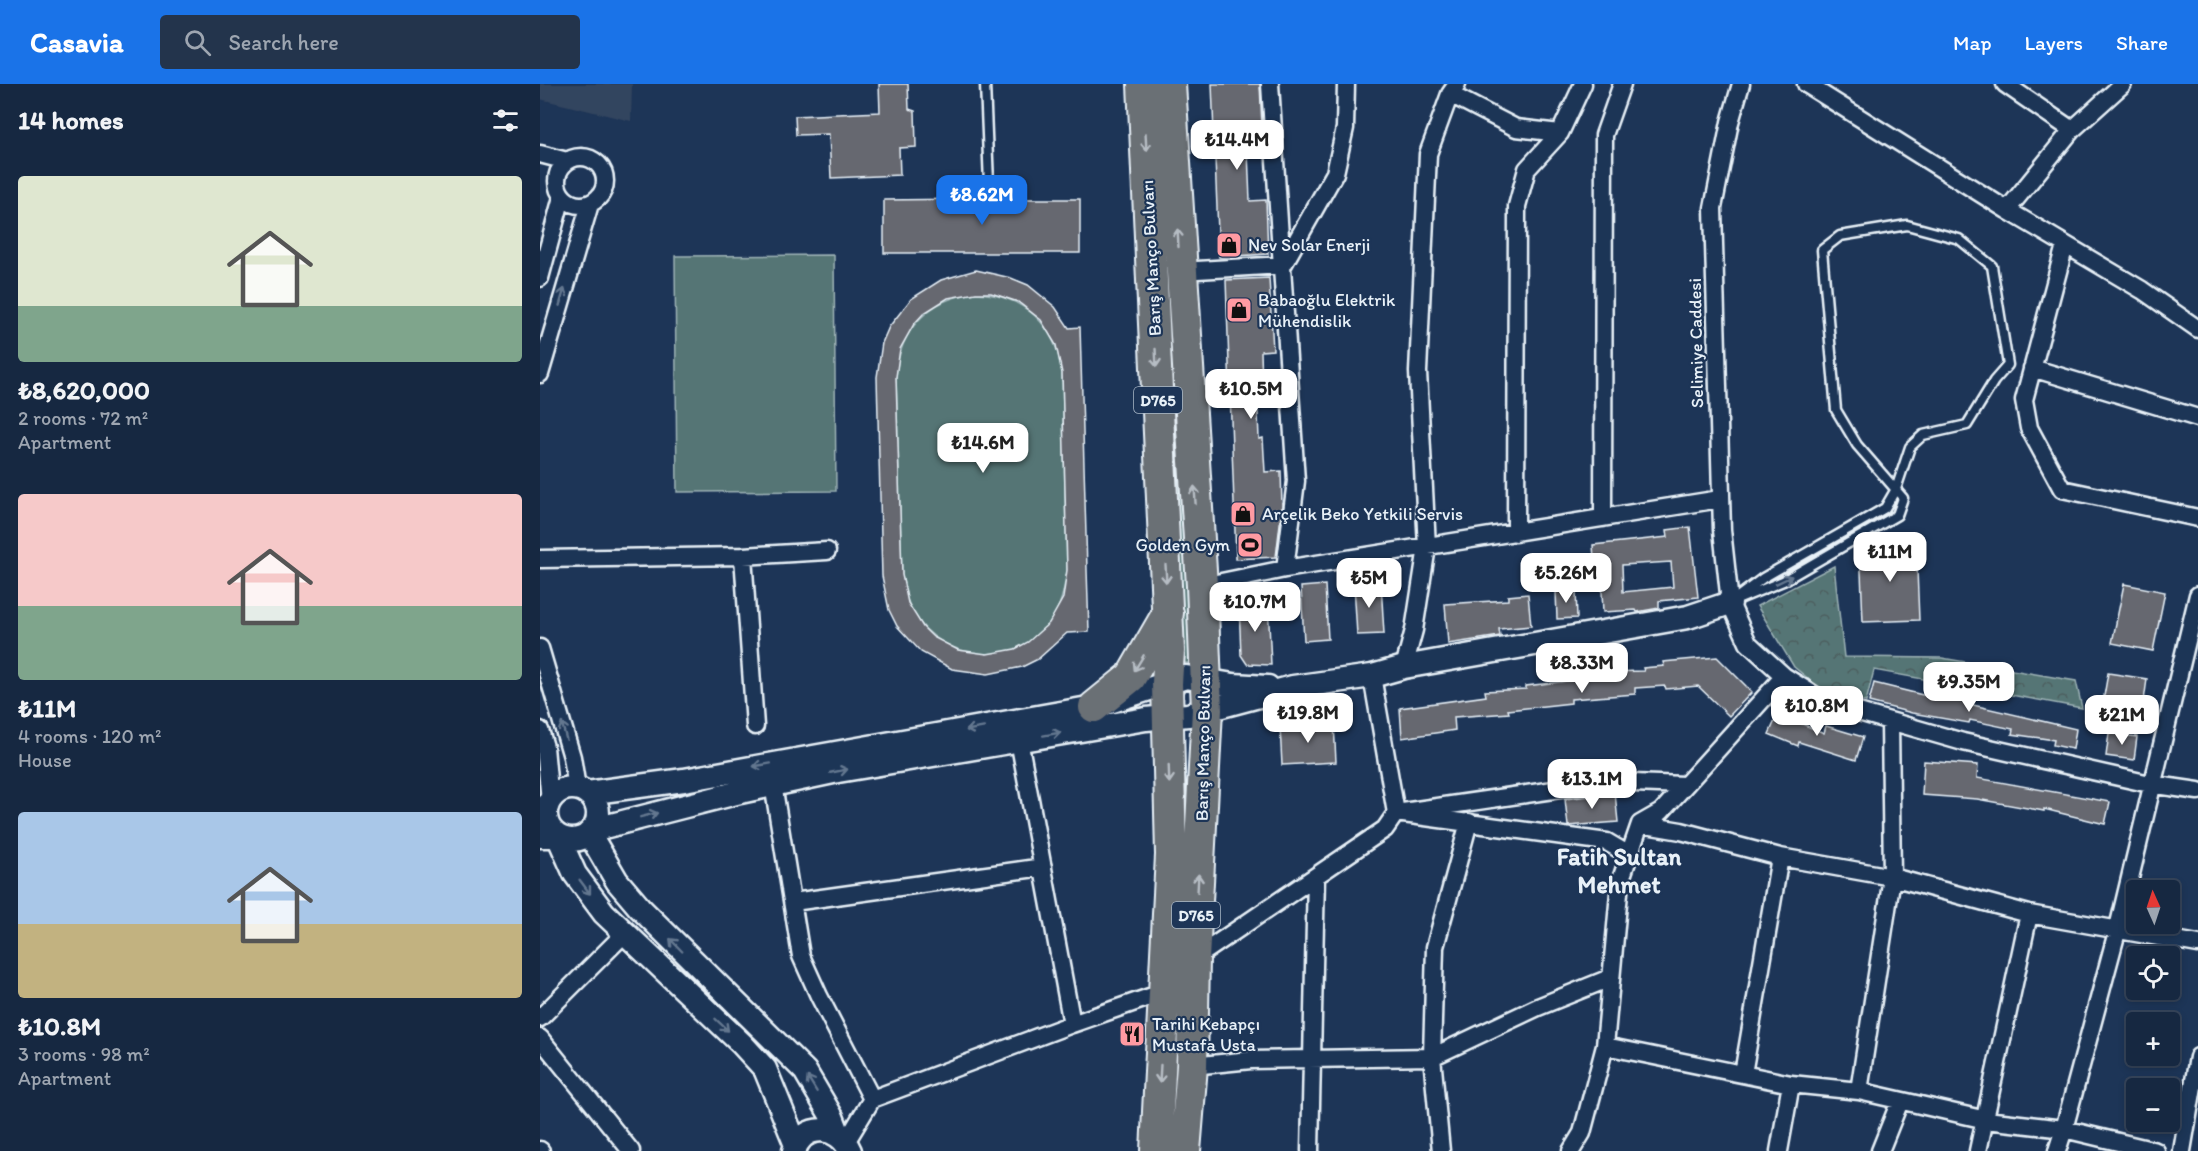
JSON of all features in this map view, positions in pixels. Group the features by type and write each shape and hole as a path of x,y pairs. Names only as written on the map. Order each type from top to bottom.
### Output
{"highway":[{"name":"Barış Manço Bulvarı","path":"1143,84 1168,613 1167,716 1171,855 1156,1151"},
{"name":"Barış Manço Bulvarı","path":"1170,84 1180,271 1202,586 1207,710 1194,959 1192,1066 1185,1151"},
{"path":"1094,707 1131,677 1168,613"}],"street":[{"path":"1270,84 1296,481 1286,569"},
{"path":"1283,265 1335,173 1345,128 1346,84"},
{"path":"1516,533 1517,206 1527,170 1560,133 1583,84"},
{"path":"1603,518 1604,135 1622,84"},
{"name":"Selimiye Caddesi","path":"1741,84 1713,208 1720,499 1730,603 1748,643 1784,676 1827,702 1963,742 2151,784 2198,791"},
{"path":"1806,84 2007,210 2142,290 2198,329"},
{"path":"2005,84 2072,130"},
{"path":"2007,210 2072,130 2122,84"},
{"path":"1404,667 1414,630 1427,547 1418,372 1428,154 1453,89 1516,128 1560,133"},
{"path":"540,154 567,161"},
{"path":"576,157 586,158 596,162 602,170 604,190 590,204 580,206 570,203 562,197 557,188 556,178 560,168 567,161 576,157"},
{"path":"540,278 562,197"},
{"path":"540,374 590,204"},
{"path":"2065,245 2024,400 2029,428 2062,489 2198,518"},
{"path":"1180,271 1283,265"},
{"path":"2032,369 2198,418"},
{"path":"1202,586 1286,569 1720,499"},
{"path":"540,559 742,556 827,551"},
{"path":"742,556 755,726"},
{"path":"2057,1151 2118,928 2198,595"},
{"path":"549,836 572,840 591,831 773,784 1019,740 1167,716 1188,715 1293,687 1372,676 1404,667 1688,617 1730,603"},
{"path":"540,648 582,791 592,797 598,810 591,831 617,881 640,908 805,1071 845,1143"},
{"path":"1194,959 1385,829 1396,813 1372,676"},
{"path":"1571,1151 1582,1133 1605,1046 1620,882 1640,824 1660,812 1784,676"},
{"path":"545,806 557,793 566,788 582,791 684,780 1094,707 1186,677 1233,685 1293,687"},
{"path":"1859,1091 1892,877 1890,722"},
{"path":"540,730 545,747 545,806 549,836 604,913 742,1044 765,1069 795,1148"},
{"path":"1019,740 1072,1024"},
{"path":"1396,813 1608,782 1684,785"},
{"path":"773,784 801,956 872,1099"},
{"path":"1396,813 1607,842 1629,855"},
{"path":"1441,1151 1432,1057 1435,947 1469,822"},
{"path":"1640,824 1681,831 1780,857 1892,877 2029,914 2198,944"},
{"path":"1743,1074 1780,857"},
{"path":"793,902 1043,867"},
{"path":"1310,1151 1316,876"},
{"path":"1978,1151 2029,914"},
{"path":"540,1018 624,934"},
{"path":"1192,1066 1251,1060 1432,1057 1538,1007 1610,978"},
{"path":"845,1143 872,1099 1164,992"},
{"path":"540,1038 631,1151"},
{"path":"1605,1046 1791,1084 1859,1091 1986,1120 2064,1129 2156,1151"},
{"path":"2182,1151 2198,1057"},
{"path":"1779,1151 1791,1084"},
{"path":"1880,1151 1900,1101"},
{"path":"795,1148 804,1135 816,1130 828,1130 845,1143"}],"lane":[{"path":"985,84 988,184"},
{"path":"1730,603 1763,578 1885,508 1896,489 1910,447 1923,435 1967,425 1994,381 2008,365 1992,266 1959,239 1907,225 1840,236 1821,250 1836,410 1857,445 1896,489 1903,498 1897,515 1783,581 1730,603"}],"shaded area":[{"path":"540,84 632,84 631,121 540,99"}],"green space":[{"path":"1153,84 1198,663 1178,663"},
{"path":"834,255 836,491 677,492 675,256"},
{"path":"976,293 1009,300 1035,316 1045,327 1059,356 1062,373 1067,570 1060,603 1050,622 1036,637 1019,647 1000,653 980,654 961,650 943,642 927,630 914,614 907,600 902,575 896,377 903,345 910,331 920,319 931,309 944,302"},
{"path":"1834,566 1844,657 1942,658 2076,681 2082,708 1874,670 1866,702 1820,688 1794,667 1757,606"}],"building":[{"path":"879,84 908,84 909,109 915,111 916,147 899,148 900,175 831,178 829,134 796,135 795,116 880,112"},
{"path":"1212,84 1260,84 1262,126 1247,127 1250,201 1266,200 1268,254 1219,257"},
{"path":"1080,199 1080,253 884,253 884,200"},
{"path":"976,270 1011,278 1028,285 1055,307 1069,328 1080,327 1089,632 1067,633 1038,659 1022,667 988,674 952,669 921,652 897,626 889,610 882,576 877,377 882,343 889,327 911,299 941,280","holes":["991,293 1018,302 1041,320 1056,345 1062,373 1067,570 1063,598 1049,623 1028,642 1015,649 987,654 958,650 933,637 923,627 908,603 902,575 896,377 900,349 914,324 924,313 948,298"]},
{"path":"1269,278 1273,350 1261,351 1262,388 1257,388 1259,439 1263,438 1265,472 1281,471 1282,507 1276,557 1236,559 1226,280"},
{"path":"1690,527 1698,597 1659,601 1659,608 1637,612 1636,610 1603,612 1601,571 1595,572 1593,545 1668,537 1667,530","holes":["1671,562 1673,587 1623,592 1622,565"]},
{"path":"1916,544 1919,620 1863,622 1860,546"},
{"path":"1381,583 1384,634 1357,635 1354,584"},
{"path":"2124,584 2165,592 2153,651 2112,643"},
{"path":"1325,585 1328,639 1304,641 1301,587"},
{"path":"1576,590 1577,618 1557,619 1556,591"},
{"path":"1528,594 1531,626 1499,629 1500,636 1448,644 1445,604 1508,600 1508,596"},
{"path":"1268,602 1271,665 1247,664 1241,655 1239,604"},
{"path":"1717,657 1752,692 1729,716 1698,686 1666,689 1665,686 1635,688 1635,694 1571,699 1571,703 1508,710 1509,713 1454,717 1455,730 1402,738 1400,708 1486,696 1485,691 1526,689 1526,686 1606,675 1606,672 1644,671 1643,668 1664,666 1663,662"},
{"path":"2108,673 2147,679 2143,708 2103,702"},
{"path":"1874,683 1931,697 1933,688 1975,697 1973,705 2076,729 2073,749 2053,745 2054,740 2012,734 2013,729 1970,720 1969,723 1912,713 1869,702"},
{"path":"1778,714 1824,733 1826,726 1863,737 1856,760 1799,742 1798,746 1769,734"},
{"path":"1334,723 1336,762 1282,765 1280,726"},
{"path":"2109,733 2137,737 2134,760 2106,756"},
{"path":"1924,761 1978,765 1977,778 2110,802 2105,824 2044,809 2044,811 1977,799 1922,795"},
{"path":"1615,793 1618,822 1568,826 1565,799"}],"place":[{"name":"Nev Solar Enerji","path":"1229,245"},
{"name":"Babaoğlu Elektrik Mühendislik","path":"1239,310"},
{"name":"Arçelik Beko Yetkili Servis","path":"1243,514"},
{"name":"Golden Gym","path":"1250,545"},
{"name":"Tarihi Kebapçı Mustafa Usta","path":"1132,1034"}],"district":[{"name":"Fatih Sultan Mehmet","path":"1619,870"}]}
